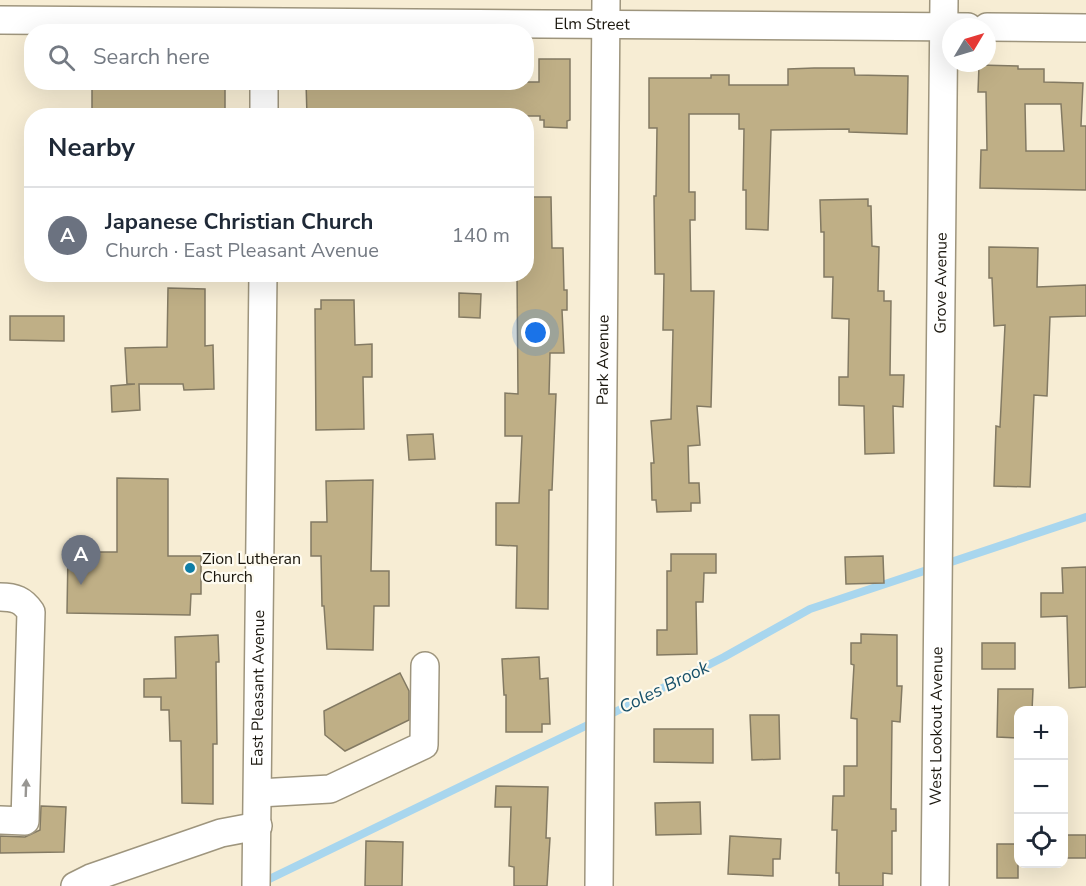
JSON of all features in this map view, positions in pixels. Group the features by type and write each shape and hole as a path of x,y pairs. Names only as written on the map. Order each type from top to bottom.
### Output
{"street":[{"name":"Grove Avenue","path":"944,0 952,18"},
{"name":"Elm Street","path":"0,20 606,12 942,26"},
{"name":"Park Avenue","path":"599,886 606,12"},
{"path":"996,27 1086,28"},
{"name":"Grove Avenue","path":"938,566 954,72"},
{"path":"264,90 264,108"},
{"name":"East Pleasant Avenue","path":"256,886 259,793 263,282"},
{"name":"West Lookout Avenue","path":"935,886 938,566"},
{"path":"0,597 25,602 31,612 26,821 0,820"},
{"path":"259,793 330,789 424,745 425,666"},
{"path":"75,886 91,878 221,834 258,826"}],"building":[{"path":"539,59 570,59 570,120 567,121 567,128 544,127 544,120 540,120 540,116 534,116 534,108 307,108 306,90 534,90 534,82 539,82"},
{"path":"996,65 1018,66 1018,69 1044,69 1044,82 1083,83 1081,126 1086,126 1086,190 980,188 981,150 987,150 986,92 978,92 979,72 996,72","holes":["1025,104 1061,104 1064,151 1026,151"]},
{"path":"854,68 855,75 908,76 907,134 849,132 849,129 771,130 768,230 746,229 746,190 743,190 744,129 739,129 739,114 689,114 689,192 695,192 695,220 690,220 691,291 714,291 711,407 697,406 700,445 688,446 689,483 699,483 700,503 691,503 691,511 657,512 656,500 652,500 651,463 654,463 651,421 671,419 673,330 663,330 664,274 655,274 654,196 656,196 657,128 649,128 649,78 711,78 711,75 729,75 729,85 788,85 788,69"},
{"path":"92,90 225,90 225,108 92,108"},
{"path":"534,197 551,197 552,248 563,248 567,310 562,310 564,353 550,353 549,394 556,394 552,490 549,490 548,609 516,608 517,546 496,545 496,503 519,503 522,436 505,436 505,393 518,394 517,282 534,282"},
{"path":"868,199 868,206 871,206 872,246 879,247 878,291 884,291 884,301 891,301 890,375 904,375 903,407 893,406 894,453 865,454 864,406 839,405 839,377 848,377 849,319 832,318 833,277 824,277 824,232 821,232 820,200"},
{"path":"989,247 1038,248 1037,287 1086,285 1086,316 1050,317 1047,396 1034,395 1030,487 994,486 996,426 1000,427 1005,325 994,326 992,278 989,278"},
{"path":"168,288 205,289 205,346 213,345 214,389 184,390 183,384 139,384 140,410 112,412 111,386 135,384 127,384 125,348 167,347"},
{"path":"459,293 481,294 480,318 459,317"},
{"path":"321,300 354,300 355,345 372,344 372,377 363,377 364,429 316,430 315,309 321,309"},
{"path":"10,316 64,316 64,341 10,340"},
{"path":"433,434 435,459 409,460 407,435"},
{"path":"117,478 168,479 168,556 201,556 201,594 191,594 190,615 67,613 68,552 117,552"},
{"path":"373,480 371,571 389,571 389,606 374,606 373,650 327,649 324,606 322,606 321,556 311,556 311,522 327,522 326,481"},
{"path":"671,554 716,554 716,573 704,573 703,602 696,602 697,654 657,655 657,630 667,630 667,571 671,571"},
{"path":"883,556 884,583 846,584 845,557"},
{"path":"1086,567 1086,687 1069,688 1067,616 1041,617 1041,593 1063,593 1062,568"},
{"path":"861,634 897,635 897,686 902,686 900,722 892,721 891,809 896,809 896,831 892,831 892,874 883,873 883,886 839,886 839,873 836,873 837,830 832,830 833,796 844,796 844,766 857,766 857,719 851,718 854,665 851,664 851,643 861,643"},
{"path":"218,635 217,744 213,744 213,804 182,803 181,741 170,741 169,710 161,710 161,697 144,697 144,679 176,678 175,637"},
{"path":"982,643 1015,643 1015,669 982,669"},
{"path":"539,657 540,679 548,678 550,724 542,724 542,732 506,732 506,695 504,695 502,659"},
{"path":"400,673 409,691 409,720 345,751 325,735 324,711"},
{"path":"998,689 1033,689 1032,706 1014,706 1014,738 997,737"},
{"path":"750,715 779,715 780,759 752,760"},
{"path":"654,729 713,729 713,763 654,762"},
{"path":"496,786 548,787 546,838 550,838 547,886 514,886 514,867 509,866 511,807 495,807"},
{"path":"700,802 701,834 656,835 655,803"},
{"path":"41,806 66,807 64,852 0,853 0,836 25,837 40,830"},
{"path":"1068,835 1086,835 1086,858 1068,858"},
{"path":"730,836 781,839 780,859 773,859 773,876 728,874"},
{"path":"366,841 403,842 402,886 365,886"},
{"path":"997,844 1014,844 1014,868 1018,868 1018,878 997,878"}],"waterway":[{"name":"Coles Brook","path":"607,716 724,657 810,609 1086,517"},
{"name":"Coles Brook","path":"261,883 596,721"}],"place":[{"name":"Zion Lutheran Church","path":"190,568"},
{"name":"Japanese Christian Church","path":"81,585"}]}
